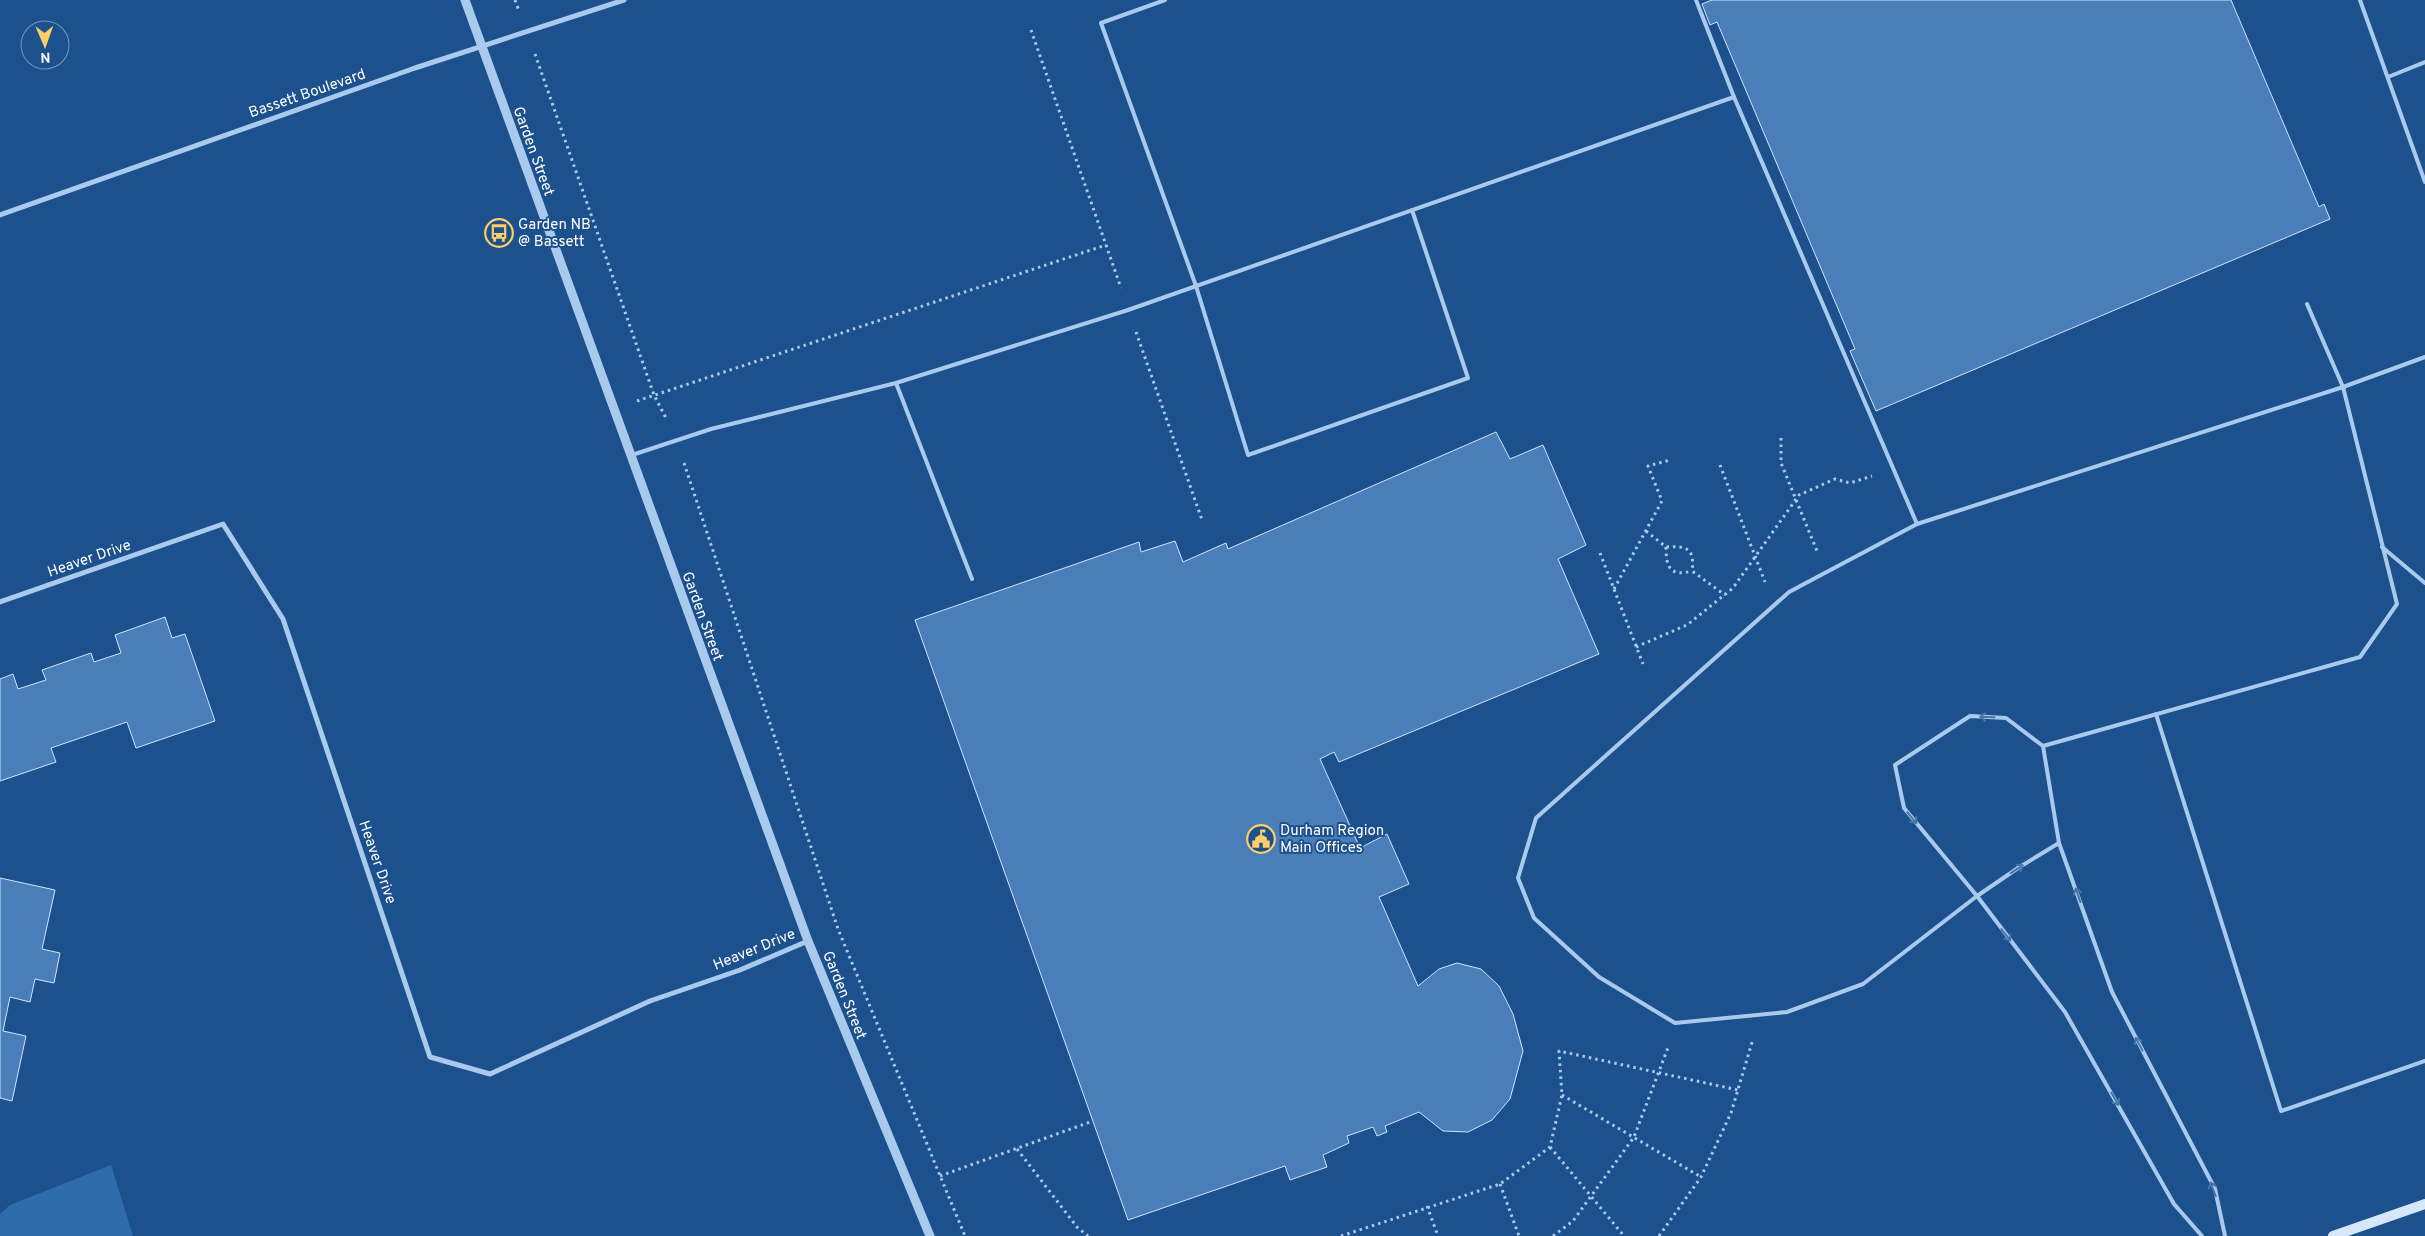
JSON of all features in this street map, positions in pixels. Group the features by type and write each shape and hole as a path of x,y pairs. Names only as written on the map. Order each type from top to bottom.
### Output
{"main road":[{"path":"2333,1236 2425,1204"}],"street":[{"name":"Garden Street","path":"465,0 808,941 930,1236"},
{"name":"Bassett Boulevard","path":"0,215 481,47 624,0"},
{"name":"Heaver Drive","path":"0,602 223,524 283,618 430,1056 490,1074 650,1001 740,970 808,941"}],"lane":[{"path":"1165,0 1101,23 1196,286 1248,455 1468,378 1412,210"},
{"path":"1698,0 1734,97 1918,524"},
{"path":"2360,0 2425,182"},
{"path":"2388,77 2425,62"},
{"path":"630,455 677,440 896,382 1128,310 1734,97"},
{"path":"2043,746 2360,657 2397,604 2343,387 2307,304"},
{"path":"2060,843 2018,868 1977,896 1863,984 1788,1012 1675,1023 1599,977 1534,918 1518,878 1536,818 1790,592 1918,524 2343,387 2425,357"},
{"path":"896,382 972,579"},
{"path":"2382,547 2425,583"},
{"path":"2156,714 2281,1111 2425,1062"},
{"path":"2202,1236 2174,1204 2065,1012 1977,896 1904,808 1895,765 1970,716 2006,718 2043,746 2060,843 2112,992 2215,1189 2225,1236"}],"path":[{"path":"515,0 654,395 677,440 838,929 964,1236"},
{"path":"1031,30 1202,520"},
{"path":"614,408 1106,245"},
{"path":"1781,438 1781,463 1826,573"},
{"path":"1614,589 1662,501 1648,466 1670,460"},
{"path":"1720,465 1775,605"},
{"path":"1636,647 1686,625 1734,588 1799,495 1835,478 1850,483 1894,468"},
{"path":"1646,531 1666,547 1682,547 1690,551 1694,559 1692,571"},
{"path":"1666,547 1666,562 1672,570 1681,574 1692,571"},
{"path":"1600,553 1643,664"},
{"path":"1692,571 1725,595"},
{"path":"1659,1236 1700,1177 1731,1114 1761,1015"},
{"path":"1553,1236 1573,1221 1634,1137 1659,1073 1675,1023"},
{"path":"1341,1236 1427,1206 1500,1184 1550,1147 1562,1095 1559,1052 1738,1090"},
{"path":"1562,1095 1700,1177"},
{"path":"940,1176 1093,1121"},
{"path":"1550,1147 1624,1236"},
{"path":"1017,1149 1077,1228 1088,1236"},
{"path":"1500,1184 1519,1236"},
{"path":"1427,1206 1438,1236"}],"shaded area":[{"path":"111,1165 133,1236 0,1236 0,1214 10,1205"}],"building":[{"path":"1712,0 2231,0 2319,207 2324,204 2330,219 1876,411 1850,351 1855,349 1717,22 1710,25 1702,4"},
{"path":"1496,432 1510,459 1543,445 1586,545 1558,559 1599,654 1339,762 1334,752 1320,759 1360,848 1387,834 1409,884 1379,897 1418,986 1439,969 1457,963 1481,969 1499,986 1513,1014 1523,1051 1510,1099 1492,1120 1468,1132 1443,1131 1419,1112 1385,1126 1387,1132 1377,1136 1373,1127 1347,1136 1349,1143 1323,1155 1327,1167 1290,1180 1285,1166 1128,1220 915,620 1139,542 1141,552 1175,541 1183,562 1226,543 1228,549"},
{"path":"165,617 172,638 185,634 215,721 136,748 127,722 51,748 56,762 0,781 0,679 13,674 18,689 46,680 42,670 91,653 94,662 121,653 115,635"},
{"path":"0,878 55,890 42,949 60,953 54,983 35,979 30,1002 10,997 3,1031 26,1036 12,1101 0,1098"}],"place":[{"name":"Garden NB @ Bassett","path":"499,233"},
{"name":"Durham Region Main Offices","path":"1261,839"}]}
